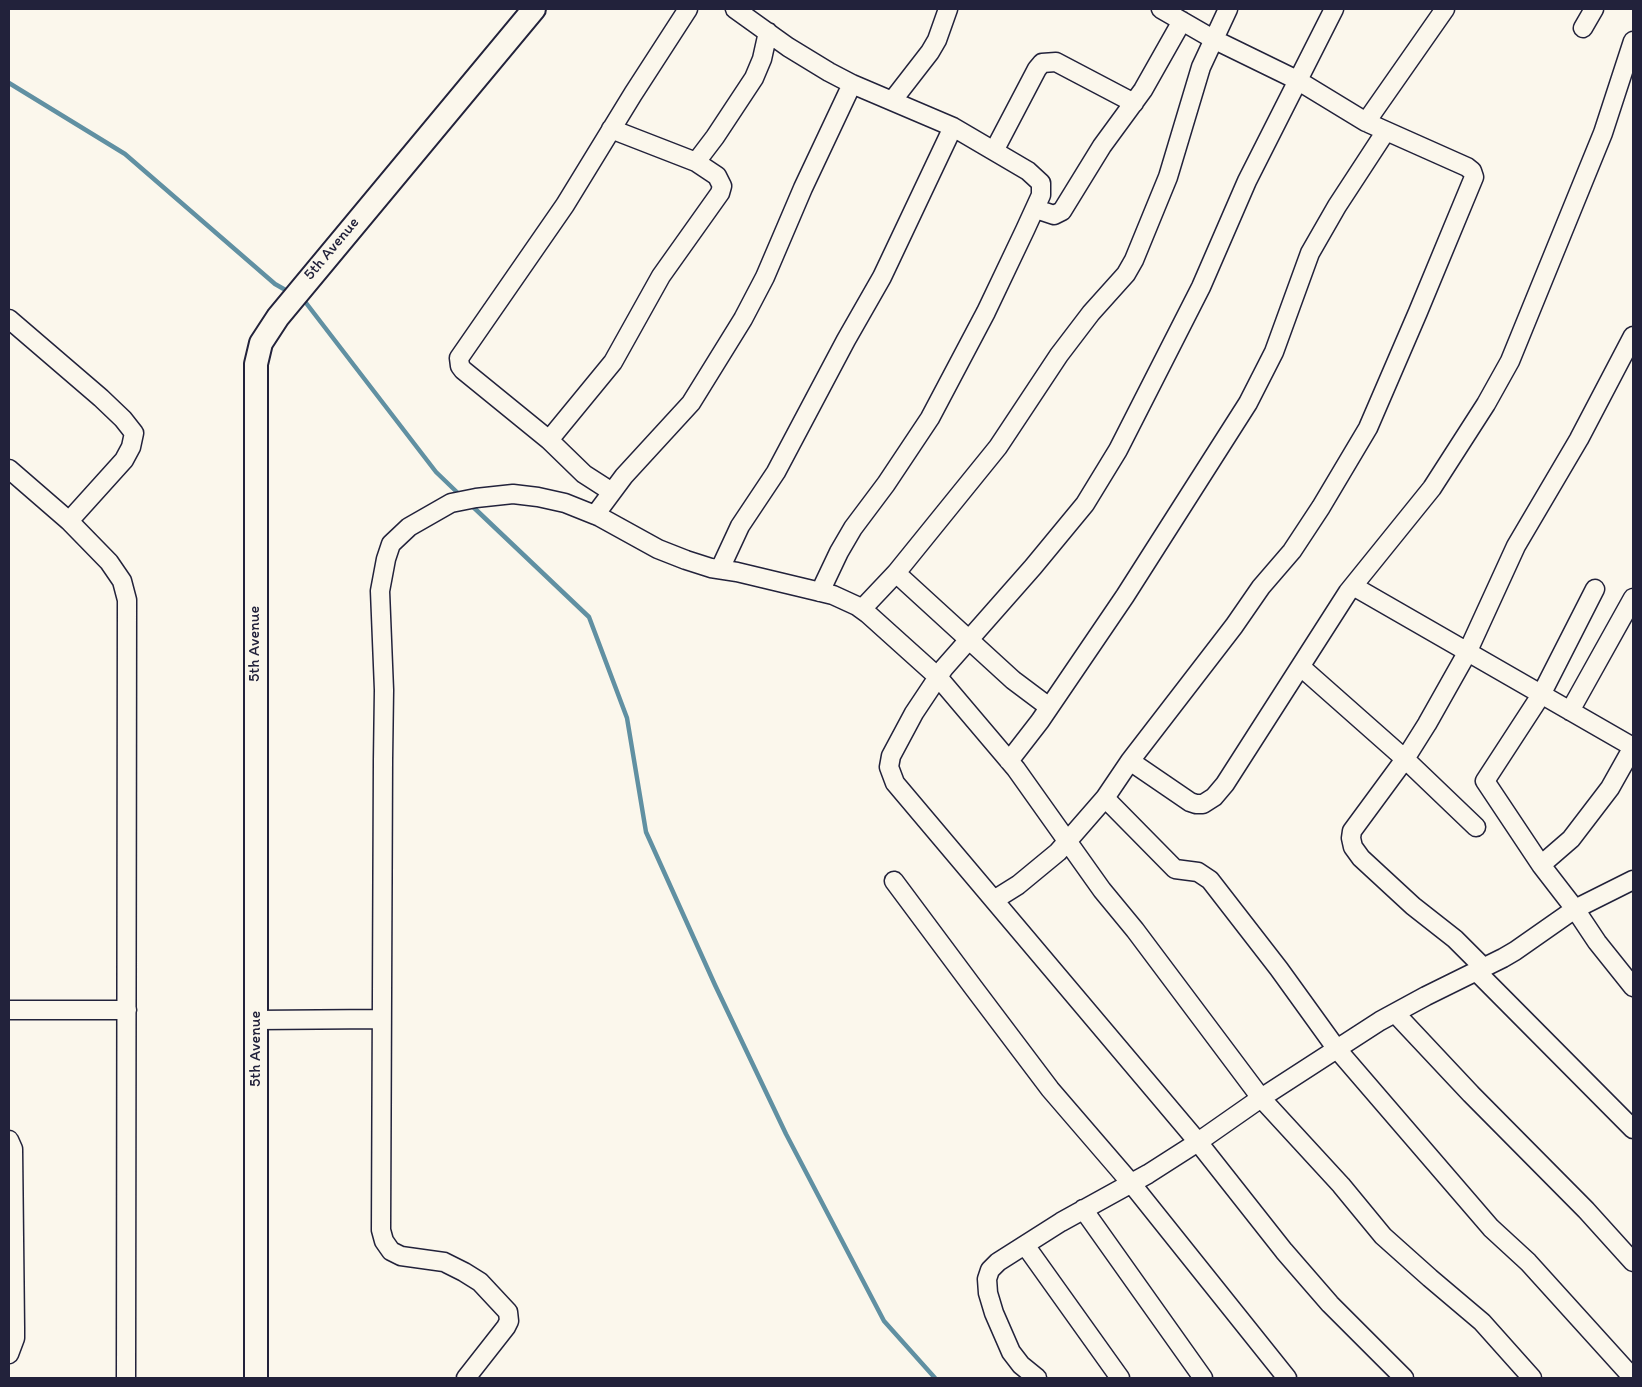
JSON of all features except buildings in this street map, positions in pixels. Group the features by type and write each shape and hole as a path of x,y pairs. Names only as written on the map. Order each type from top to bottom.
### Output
{"street":[{"name":"5th Avenue","path":"256,1378 255,390 258,353 270,327 320,264 534,9"},
{"path":"612,492 584,474 549,440 463,370 460,366 459,358 565,205 688,9"},
{"path":"735,9 802,56 852,84 953,128 994,151 1036,177 1042,183 1041,196 1036,208 986,312 930,418 886,484 853,528 820,592"},
{"path":"892,101 930,52 937,40 948,9"},
{"path":"994,900 1033,873 1068,842 1105,798 1130,761 1234,626 1261,587 1292,551 1321,507 1368,428 1472,186 1474,174 1467,167 1366,122 1297,80 1213,39 1161,9"},
{"path":"862,609 896,573 998,446 1059,355 1091,313 1126,274 1134,260 1168,178 1180,143 1191,97 1213,39 1228,9"},
{"path":"1334,9 1247,181 1201,287 1118,450 1085,504 1033,567 968,639 938,677 914,713 890,756 889,767 894,783 1198,1142 1284,1250 1319,1291 1404,1378"},
{"path":"1366,122 1445,9"},
{"path":"1584,28 1594,9"},
{"path":"1036,208 1054,215 1062,211 1102,146 1148,82 1182,21"},
{"path":"696,162 754,78 762,59 768,32"},
{"path":"1130,761 1190,802 1196,804 1210,801 1225,784 1353,586 1432,488 1476,420 1510,361 1603,133 1633,41"},
{"path":"994,151 1037,69 1042,63 1056,62 1134,103"},
{"path":"595,515 644,453 691,403 743,319 765,277 803,188 852,84"},
{"path":"720,569 740,526 776,472 846,340 882,277 953,128"},
{"path":"549,440 613,362 661,276 720,193 722,186 717,176 696,162 611,129"},
{"path":"1009,761 1049,707 1125,596 1248,403 1274,352 1310,253 1337,206 1386,131"},
{"path":"9,319 101,398 126,422 134,433 131,447 124,460 69,521"},
{"path":"1633,336 1579,439 1516,546 1467,653 1427,724 1405,759 1352,831 1351,838 1353,847 1361,858 1413,906 1455,939 1480,970 1633,1129"},
{"path":"9,469 69,521 113,567 122,580 127,600 126,1378"},
{"path":"466,1378 506,1327 509,1317 504,1308 480,1282 464,1272 444,1262 402,1256 391,1251 384,1241 381,1230 384,690 380,592 386,559 391,544 410,526 451,503 513,494 566,503 595,515 658,549 686,560 833,595 862,609 938,677 1009,761 1102,890 1135,930 1261,1098 1341,1185 1383,1236 1482,1322 1532,1378"},
{"path":"896,573 1013,680 1049,707"},
{"path":"1353,586 1633,747 1610,788 1571,839 1541,865"},
{"path":"1595,589 1541,695 1485,781 1541,865 1575,909 1597,942 1633,987"},
{"path":"1570,711 1633,598"},
{"path":"1301,667 1405,759 1476,828"},
{"path":"1105,798 1175,869 1198,872 1210,880 1279,969 1336,1048 1491,1228 1539,1273 1578,1319 1633,1378"},
{"path":"1037,1378 1021,1365 1011,1352 994,1312 988,1293 987,1280 990,1270 998,1262 1083,1209 1198,1142 1336,1048 1380,1021 1515,951 1575,909 1633,880"},
{"path":"894,881 972,988 1050,1089 1131,1182 1287,1378"},
{"path":"9,1010 127,1010"},
{"path":"1396,1013 1471,1094 1586,1210 1633,1262"},
{"path":"256,1020 381,1019"},
{"path":"9,1140 13,1149 15,1328 15,1338 9,1354"},
{"path":"1083,1209 1203,1378"},
{"path":"1025,1245 1120,1378"}],"waterway":[{"path":"9,83 125,154 275,284 289,292"},
{"path":"303,299 436,472 462,497"},
{"path":"470,504 589,617 627,718 646,832 715,985 786,1134 884,1321 935,1378"}]}
